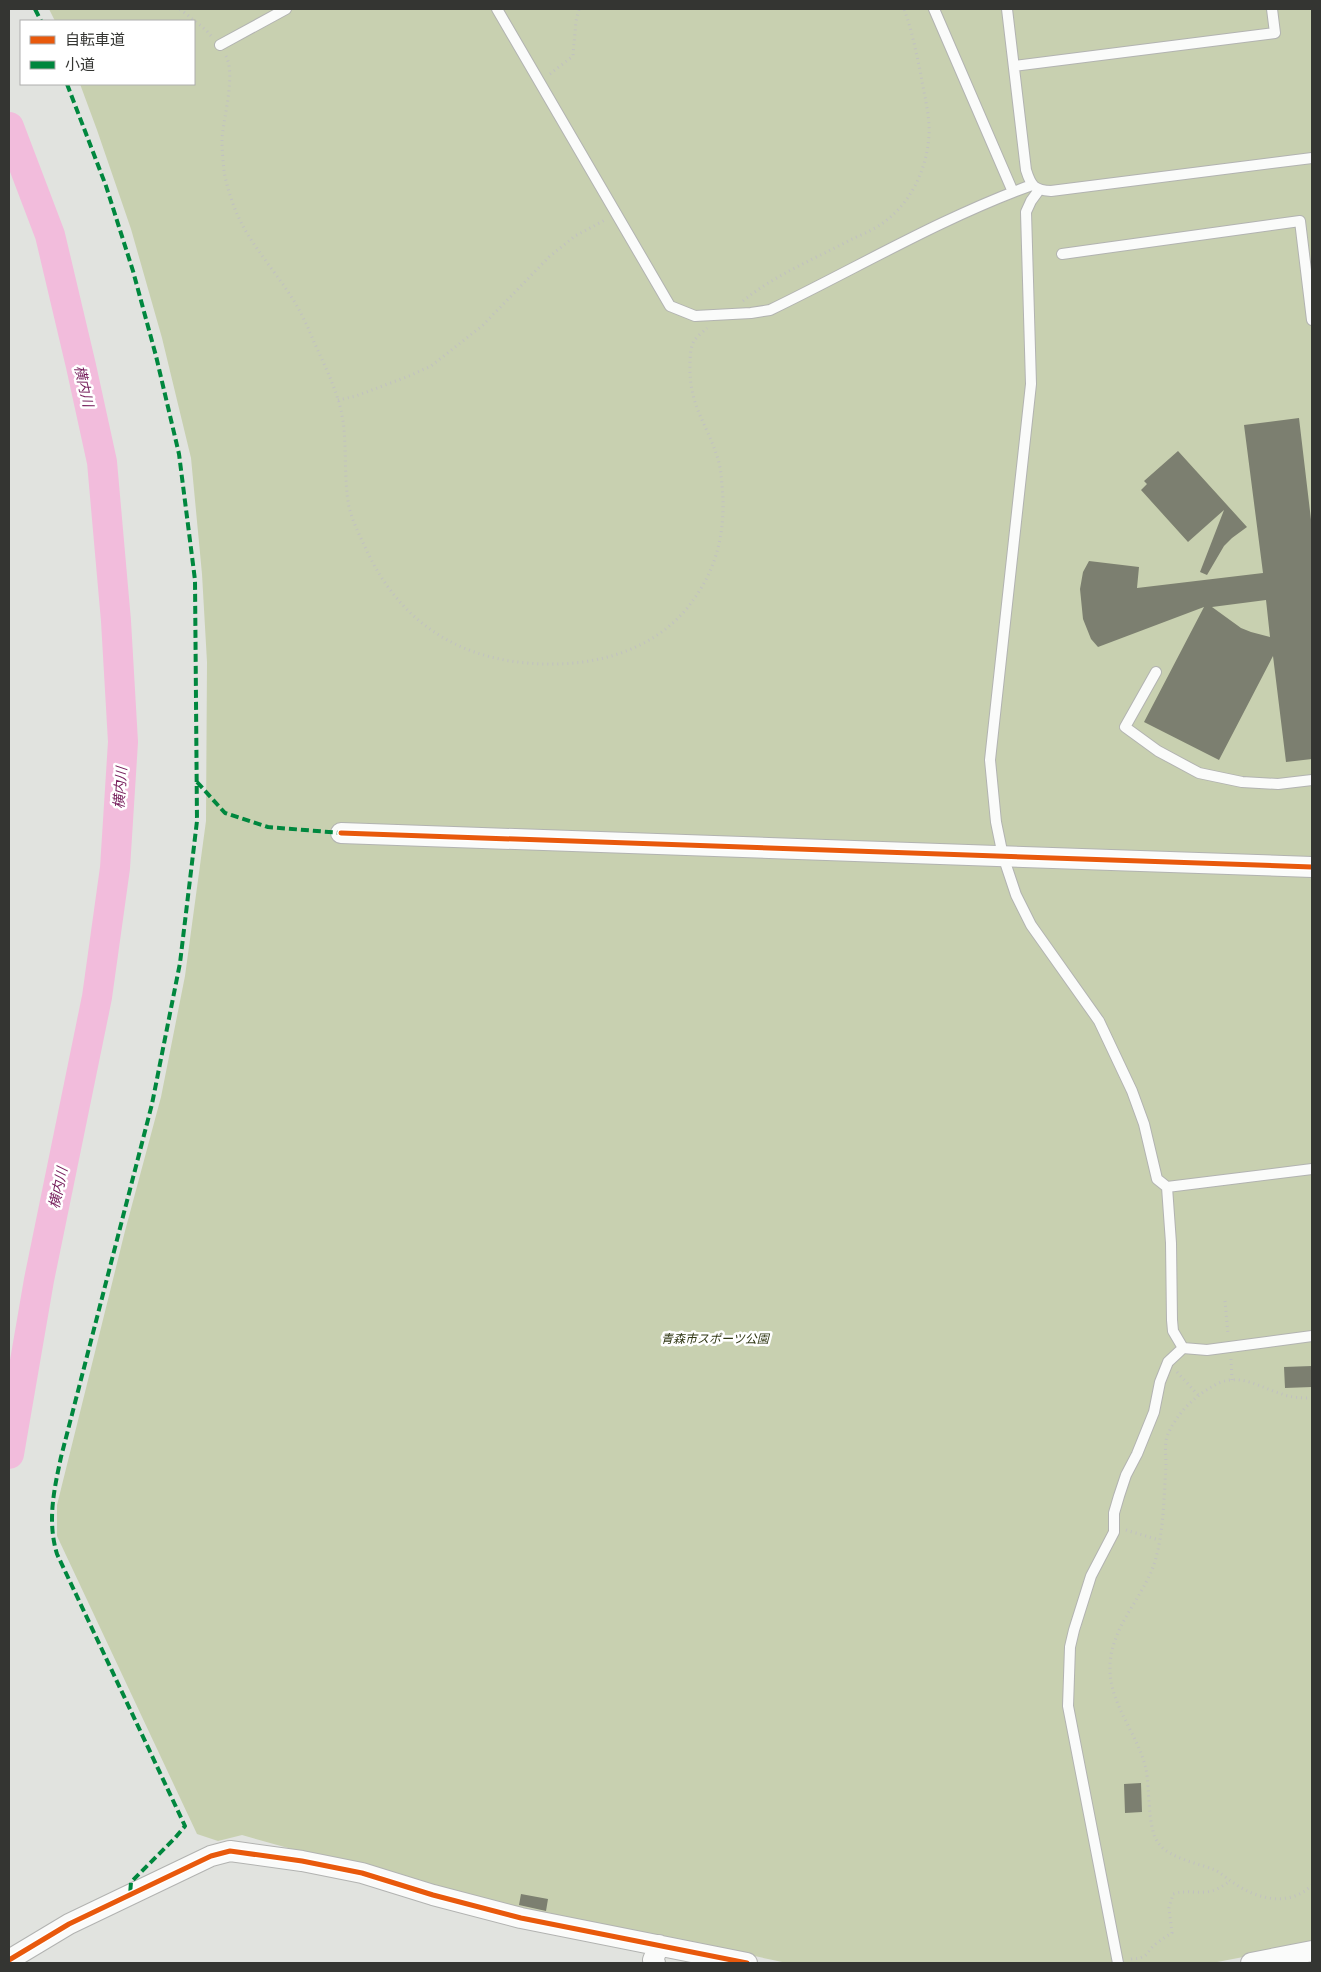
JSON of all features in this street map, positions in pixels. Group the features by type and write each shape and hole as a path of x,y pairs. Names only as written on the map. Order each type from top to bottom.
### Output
{"street":[{"path":"341,833 1312,867"},
{"path":"9,1960 69,1924 211,1856 230,1851 302,1861 362,1873 433,1895 657,1954 747,1963"},
{"path":"1251,1963 1312,1951"}],"lane":[{"path":"220,46 286,9"},
{"path":"497,9 670,306 695,316 770,310 883,252 992,200 1013,192 1035,188 1061,190 1312,158"},
{"path":"934,9 1013,192"},
{"path":"1007,9 1026,170 1035,188 1026,212 1031,384 990,760 996,822 1002,856 1016,895 1031,925 1099,1021 1107,1037 1144,1124 1157,1179 1167,1187 1312,1169"},
{"path":"1014,66 1275,33 1272,9"},
{"path":"1062,254 1300,221 1312,320"},
{"path":"1156,672 1124,727 1158,751 1199,773 1242,782 1278,784 1312,780"},
{"path":"1167,1187 1173,1331 1184,1348"},
{"path":"1118,1962 1072,1735 1068,1706 1067,1682 1074,1630 1091,1576 1114,1532 1114,1513 1119,1496 1126,1475 1137,1454 1154,1412 1160,1382 1168,1362 1184,1348 1207,1350 1312,1336"}],"path":[{"path":"180,9 194,20"},
{"path":"540,81 560,68 573,56 579,9"},
{"path":"195,21 220,46 229,62 229,84 222,142 224,172 232,199 243,227 293,300 304,320 338,400 345,443 350,507 373,566 393,597 416,619 440,636 494,659 525,664 572,665 600,660 624,652 654,638 688,606 707,578 718,552 723,524 720,471 719,463 692,397 690,358 694,341 725,314 761,287 795,267 878,226 895,214 909,196 919,178 929,135 928,115 914,41 904,9"},
{"path":"338,400 394,382 431,366 482,326 549,257 575,236 617,214"},
{"path":"1168,1362 1199,1396"},
{"path":"1312,1398 1283,1395 1250,1381 1232,1380 1219,1383 1199,1396 1176,1419 1167,1437 1159,1540 1152,1570 1120,1629 1111,1651 1110,1669 1113,1690 1137,1743 1146,1769 1154,1834 1160,1845 1173,1854 1218,1872 1256,1896 1278,1900 1294,1897 1312,1885"},
{"path":"1114,1526 1159,1540"},
{"path":"1118,1962 1141,1959 1148,1955 1155,1944 1172,1934 1169,1908 1173,1894 1183,1891 1206,1892 1216,1890 1230,1881"}],"green space":[{"name":"青森市スポーツ公園","path":"49,9 1312,9 1312,1944 1212,1963 787,1963 689,1942 556,1918 338,1862 242,1835 218,1841 197,1834 57,1536 57,1505 125,1231 161,1097 185,976 206,821 207,662 202,574 191,458 162,338 131,229 80,85 195,85 195,20 54,20"}],"building":[{"path":"1299,418 1312,528 1312,759 1286,762 1273,656 1219,760 1144,722 1204,607 1098,647 1091,639 1083,619 1080,589 1083,572 1089,561 1139,567 1137,588 1263,573 1244,425","holes":["1266,600 1270,637 1241,628 1212,607"]},
{"path":"1178,451 1247,527 1224,546 1207,575 1200,572 1224,510 1188,542 1141,490 1147,484 1144,481"},
{"path":"1312,1366 1312,1387 1285,1388 1284,1367"},
{"path":"1141,1783 1142,1812 1125,1813 1124,1784"},
{"path":"521,1894 548,1899 546,1911 519,1905"}],"waterway":[{"name":"横内川","path":"9,127 50,235 102,462 116,621 123,742 115,868 97,997 39,1280 9,1454"}],"marked path":[{"path":"35,9 40,20"},
{"path":"67,85 106,186 133,271 156,356 179,454 195,580 197,821 180,963 152,1104 61,1457 54,1493 52,1518 52,1530 57,1554 185,1826 131,1882 130,1895"},
{"path":"197,782 225,813 268,827 341,833"}],"cycle path":[{"path":"341,833 1312,867"},
{"path":"9,1960 69,1924 211,1856 230,1851 302,1861 362,1873 433,1895 521,1918 747,1963"}]}
